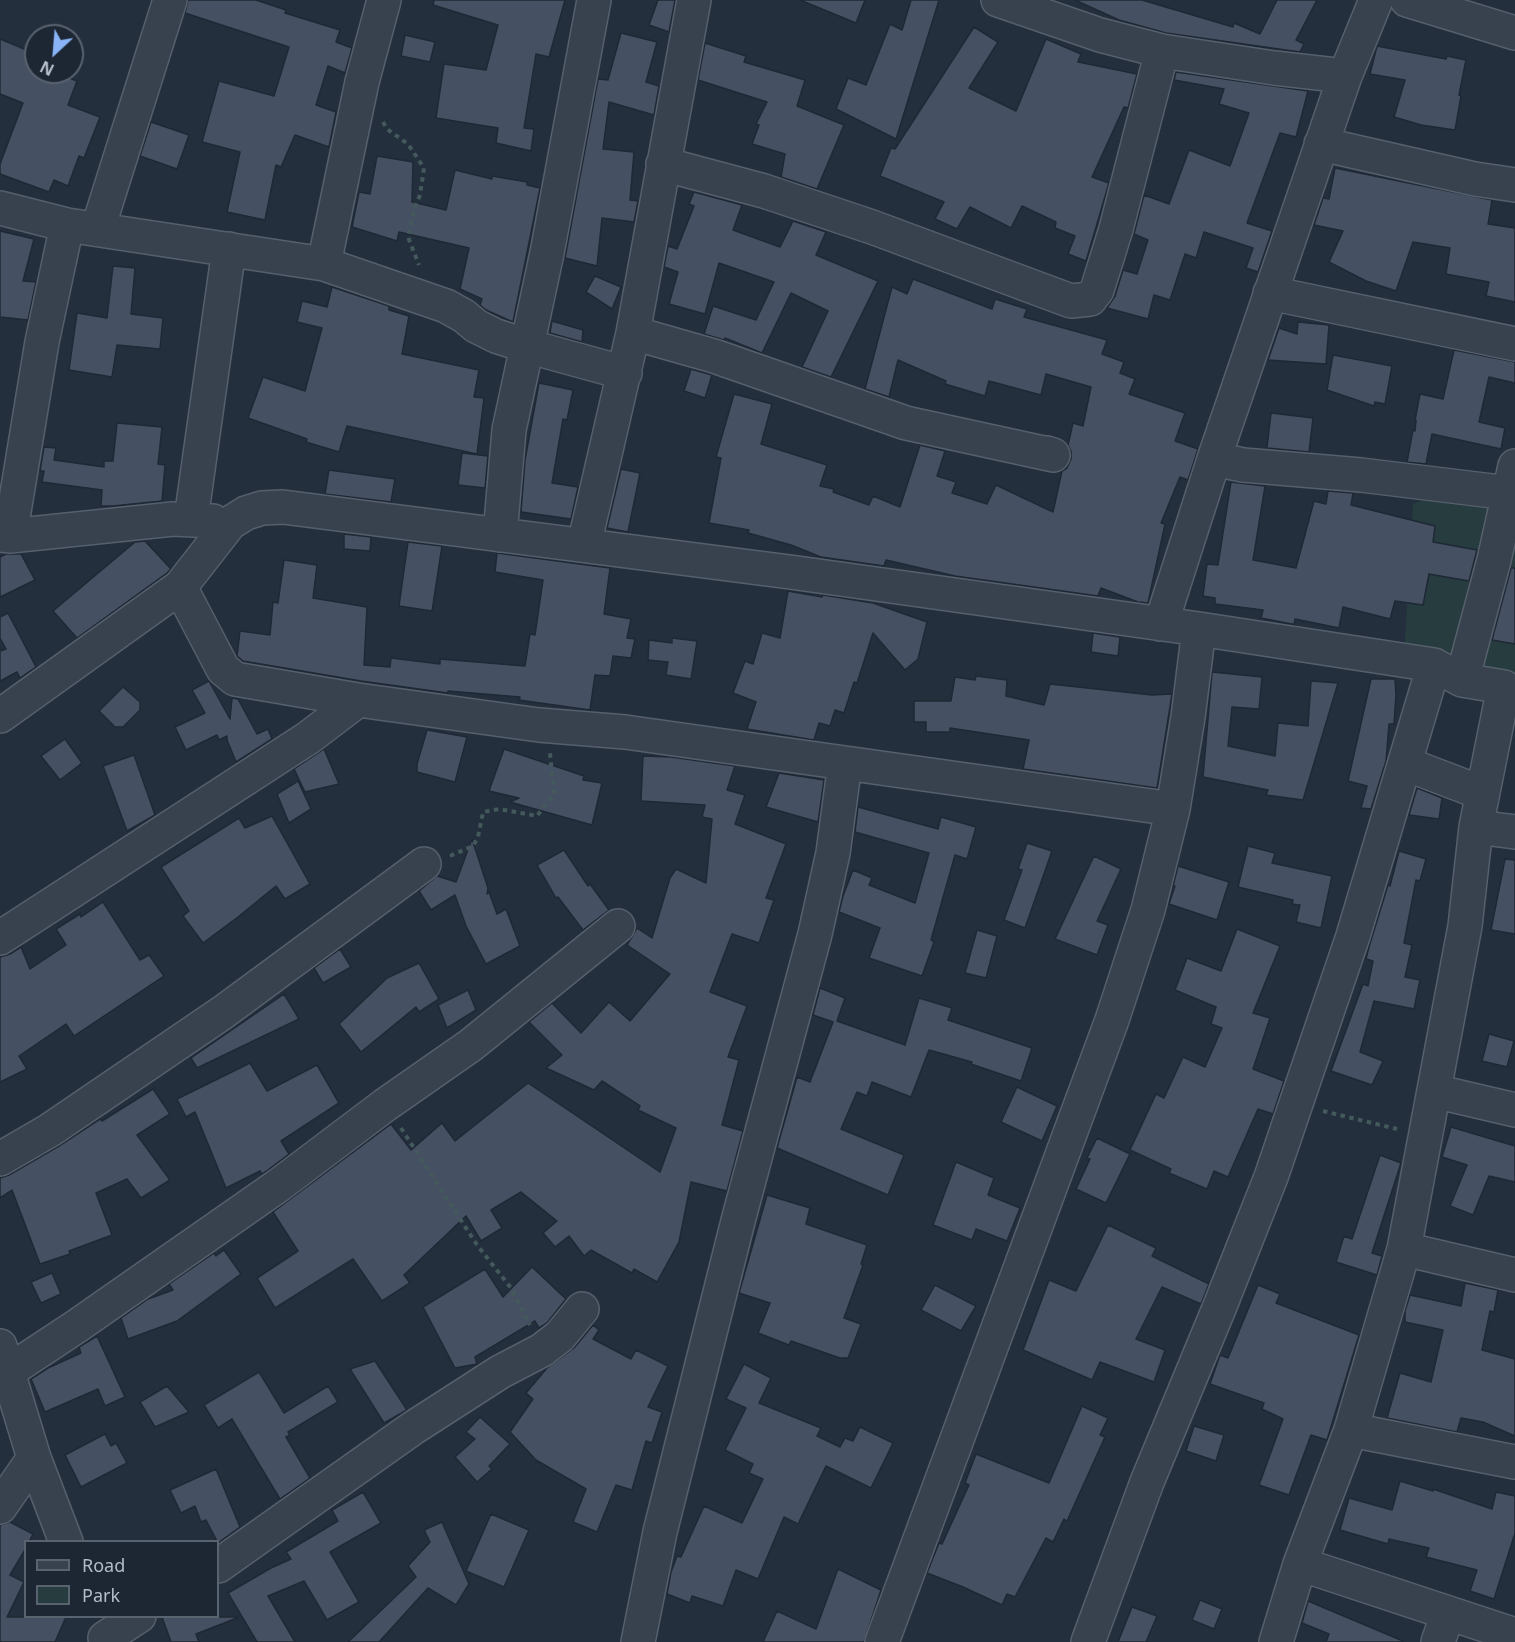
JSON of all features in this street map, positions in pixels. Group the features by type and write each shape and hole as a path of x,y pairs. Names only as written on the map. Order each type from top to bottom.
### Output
{"street":[{"path":"170,0 82,227 42,342 5,536 191,519 230,523"},
{"path":"324,264 362,82 384,0"},
{"path":"500,535 509,430 547,253 594,0"},
{"path":"584,546 598,476 625,373 694,0"},
{"path":"1161,624 1214,459 1321,144 1345,76 1376,0"},
{"path":"1407,0 1515,33"},
{"path":"1009,2 1100,35 1162,51 1345,76"},
{"path":"663,164 764,191 872,227 1071,301 1090,299 1097,290 1116,229 1162,51"},
{"path":"1321,144 1475,179 1515,185"},
{"path":"0,208 82,227 324,264 446,306 496,336 625,373"},
{"path":"191,519 229,249"},
{"path":"1270,293 1515,344"},
{"path":"633,333 714,356 906,423 1053,455 1047,453"},
{"path":"1089,1642 1147,1482 1271,1177 1353,936 1406,764 1448,672 1494,560 1512,480 1361,476 1243,465 1214,459"},
{"path":"0,716 180,587 230,523 246,513 262,508 283,507 1199,629 1448,672 1510,688 1482,793 1464,926 1404,1249 1351,1430 1300,1564 1276,1642"},
{"path":"180,587 223,669 235,679 358,700 539,725 625,732 1173,809"},
{"path":"882,1642 1112,1020 1148,910 1173,809 1199,629"},
{"path":"0,938 308,738 358,700"},
{"path":"638,1642 660,1532 833,854 845,763"},
{"path":"1406,764 1482,793"},
{"path":"1476,827 1515,832"},
{"path":"0,1159 50,1130 222,1012 424,864"},
{"path":"65,1540 34,1458 4,1358 77,1326 279,1185 385,1105 471,1045 618,926"},
{"path":"1434,1090 1515,1110"},
{"path":"1404,1249 1515,1275"},
{"path":"219,1565 413,1428 500,1372 542,1350 560,1336 582,1309"},
{"path":"1351,1430 1515,1462"},
{"path":"0,1507 34,1458"},
{"path":"1300,1564 1443,1628 1515,1635"},
{"path":"99,1631 136,1618"}],"path":[{"path":"362,82 376,99 378,114 387,129 408,144 424,168 420,195 408,237 415,259 424,272"},
{"path":"424,864 473,846 478,837 483,812 499,809 537,816 554,794 549,742 539,725"},
{"path":"1294,1104 1424,1135"},
{"path":"385,1105 477,1245 511,1288 542,1350"}],"green space":[{"path":"1491,473 1515,488 1515,679 1404,655 1413,504"}],"building":[{"path":"188,0 256,0 286,10 285,13 340,30 336,42 352,48 345,73 328,66 316,105 336,112 329,147 295,135 281,167 276,165 265,220 227,212 240,152 202,142 219,81 274,96 289,47 185,13"},
{"path":"434,0 565,0 549,57 536,54 524,128 534,129 531,151 496,143 498,128 436,118 444,64 486,70 498,25 433,5"},
{"path":"658,0 675,0 669,32 649,25"},
{"path":"800,0 865,0 856,23"},
{"path":"911,0 939,0 896,139 836,109 848,78 866,85 890,24 902,30"},
{"path":"1075,0 1142,0 1233,27 1234,23 1260,34 1277,0 1317,0 1296,40 1304,44 1300,52 1166,33 1119,20"},
{"path":"974,27 998,42 969,88 1016,111 1046,39 1081,54 1078,62 1137,74 1128,108 1124,107 1092,177 1109,183 1086,261 1068,254 1075,236 1055,228 1056,222 1022,206 1011,228 970,207 957,229 935,219 944,202 880,176 891,148 895,149"},
{"path":"621,33 657,42 646,82 659,86 654,115 609,102 603,149 634,152 630,200 638,201 634,222 602,218 597,266 565,258 598,79 608,80"},
{"path":"405,35 435,42 430,62 401,56"},
{"path":"0,39 24,49 24,84 76,84 68,105 100,117 84,158 79,156 68,186 54,180 49,192 0,174 0,164 23,103 0,94"},
{"path":"705,43 746,56 744,62 805,80 797,106 844,125 817,189 781,177 785,154 752,144 759,125 756,124 767,102 698,80"},
{"path":"1377,46 1446,59 1447,56 1466,60 1455,130 1421,125 1394,117 1405,80 1370,74"},
{"path":"1176,72 1308,91 1296,137 1280,133 1247,223 1272,231 1258,272 1246,268 1253,248 1204,232 1196,258 1185,254 1170,300 1154,295 1148,319 1107,308 1115,296 1123,270 1137,274 1148,240 1134,234 1144,195 1169,204 1189,150 1230,166 1249,113 1219,104 1224,89 1174,80"},
{"path":"151,122 189,135 177,169 140,156"},
{"path":"377,156 413,162 412,202 446,210 455,170 492,179 492,176 527,182 527,185 540,188 513,322 486,310 480,305 482,299 460,289 469,248 399,232 397,241 352,227 359,192 370,194"},
{"path":"1335,168 1492,200 1488,224 1515,228 1515,302 1486,296 1489,282 1446,274 1450,248 1413,242 1396,291 1366,281 1329,262 1343,231 1314,225 1323,198 1329,199"},
{"path":"694,192 742,205 733,230 780,247 793,221 826,232 816,255 878,281 831,377 802,367 828,311 791,293 762,353 725,338 724,340 704,334 713,306 756,320 774,282 719,263 705,314 669,304 678,272 664,267 668,246 677,249 694,206 689,204"},
{"path":"0,231 34,239 23,281 36,282 28,320 0,317"},
{"path":"113,266 135,268 131,314 163,318 160,349 117,345 112,377 69,370 77,313 107,318"},
{"path":"595,276 621,287 612,309 586,292"},
{"path":"913,279 992,309 995,299 1027,309 1024,317 1107,340 1102,354 1124,362 1120,373 1135,379 1129,394 1185,413 1175,441 1198,449 1188,480 1180,477 1161,523 1165,524 1148,603 1138,602 1101,588 1098,596 955,576 886,560 884,566 821,557 791,545 748,533 749,530 709,523 721,458 716,457 734,394 772,404 761,444 827,465 820,486 834,489 833,492 869,505 873,496 900,507 920,445 945,451 937,476 956,482 952,493 987,504 996,485 1053,512 1062,471 1067,468 1071,459 1068,445 1073,423 1083,426 1091,387 1046,374 1041,395 989,381 985,396 945,384 946,381 898,360 889,397 865,389 892,287 907,294"},
{"path":"332,287 389,306 389,310 409,316 402,354 479,370 474,397 484,398 477,454 347,426 339,452 306,442 307,439 248,418 263,377 305,391 322,328 297,322 302,301 327,307"},
{"path":"552,321 583,330 582,342 550,333"},
{"path":"1298,322 1329,325 1326,364 1268,360 1279,328 1297,334"},
{"path":"1454,350 1515,362 1515,383 1489,377 1479,422 1505,428 1501,449 1432,434 1426,464 1407,462 1413,430 1415,431 1420,394 1443,399"},
{"path":"1333,355 1392,366 1385,404 1375,402 1374,406 1327,390"},
{"path":"691,369 712,375 705,398 684,391"},
{"path":"539,383 573,390 567,420 563,419 552,483 578,487 571,519 521,512 525,460"},
{"path":"1271,413 1313,418 1309,452 1267,448"},
{"path":"117,423 162,427 158,464 165,465 162,501 101,506 102,490 42,482 44,471 40,471 44,447 56,448 54,460 104,467 104,461 113,461"},
{"path":"462,453 488,456 485,488 458,485"},
{"path":"621,469 640,473 628,532 607,528"},
{"path":"329,470 395,479 391,502 325,494"},
{"path":"1231,482 1265,486 1253,560 1296,568 1314,501 1326,504 1328,491 1353,493 1351,505 1435,526 1433,542 1477,550 1469,581 1429,574 1423,605 1395,601 1390,619 1343,607 1339,628 1295,619 1294,625 1261,618 1263,610 1215,604 1215,598 1203,596 1207,564 1218,565"},
{"path":"344,534 371,537 370,551 344,549"},
{"path":"145,541 171,569 77,638 53,611 135,542"},
{"path":"408,542 442,546 432,611 399,606"},
{"path":"497,553 610,568 604,614 631,619 627,638 635,639 631,658 613,656 610,676 595,675 590,710 519,700 520,697 448,691 448,693 361,681 243,661 237,656 240,631 270,635 273,602 278,603 284,560 317,565 313,598 367,607 364,665 390,667 391,658 440,664 440,659 525,666 530,634 535,635 543,580 495,572"},
{"path":"6,554 21,554 35,580 0,597 0,557"},
{"path":"1511,568 1515,568 1515,644 1492,640"},
{"path":"788,591 873,603 927,622 918,659 905,670 873,633 857,683 854,682 844,713 835,710 830,726 819,723 814,740 747,729 756,702 733,693 745,661 753,664 762,633 780,638"},
{"path":"8,613 36,667 20,678 17,672 0,681 0,651 6,649 0,638 0,617"},
{"path":"1093,633 1120,637 1118,656 1091,652"},
{"path":"672,638 697,641 691,679 666,675 668,662 648,660 649,640 672,643"},
{"path":"1212,672 1262,677 1259,709 1232,707 1228,746 1275,756 1278,723 1308,726 1311,681 1338,683 1303,800 1266,795 1268,790 1203,777"},
{"path":"976,676 1007,680 1006,696 1044,705 1050,684 1152,695 1172,694 1157,788 1023,769 1029,740 950,728 950,732 926,732 926,722 914,722 914,701 951,701 955,677 975,680"},
{"path":"1371,679 1395,679 1396,695 1394,724 1389,724 1386,761 1371,809 1361,808 1367,786 1348,781"},
{"path":"209,681 230,719 232,698 238,699 257,734 268,729 272,739 236,762 227,736 219,740 217,735 186,750 175,727 205,713 192,690"},
{"path":"123,687 140,702 140,710 123,727 115,727 99,711"},
{"path":"427,730 467,737 455,782 417,772 417,764"},
{"path":"65,739 82,763 60,780 41,756"},
{"path":"324,749 339,784 305,792 294,769"},
{"path":"504,749 584,776 583,780 602,783 592,825 510,802 519,798 489,791"},
{"path":"134,755 155,815 127,831 103,766"},
{"path":"643,756 671,757 735,766 727,790 745,795 735,824 786,844 766,898 774,900 759,943 732,934 710,992 747,1006 728,1057 739,1060 722,1125 743,1131 727,1191 691,1182 679,1242 657,1282 634,1269 632,1273 591,1250 584,1256 569,1236 555,1247 543,1233 557,1221 521,1192 491,1210 502,1228 481,1241 466,1216 404,1275 410,1283 382,1301 353,1259 275,1308 257,1278 298,1251 273,1212 391,1124 411,1150 442,1123 455,1141 528,1083 660,1172 676,1128 638,1110 640,1106 602,1081 594,1090 546,1068 562,1055 529,1022 552,1003 581,1033 609,1002 630,1021 670,974 627,945 637,928 652,938 670,878 676,869 706,883 712,819 702,817 705,805 641,801"},
{"path":"779,773 824,780 818,822 766,807"},
{"path":"298,781 311,809 289,823 277,794"},
{"path":"1417,788 1442,798 1439,819 1409,815"},
{"path":"858,807 938,829 941,817 976,827 967,859 955,855 931,940 934,942 922,976 869,958 880,928 839,912 853,870 872,878 869,885 915,903 929,853 855,832"},
{"path":"272,816 310,884 285,899 276,886 203,943 183,916 189,911 161,867 239,818 245,828"},
{"path":"472,839 488,888 487,894 489,892 497,914 506,909 520,946 486,964 466,926 455,895 431,910 419,891 437,876 456,882"},
{"path":"1027,843 1052,851 1025,928 1004,920 1022,870 1018,869"},
{"path":"1248,846 1275,853 1272,863 1332,876 1321,928 1296,922 1300,905 1292,904 1293,900 1238,887"},
{"path":"564,850 588,886 590,884 609,910 583,930 558,897 556,898 537,865"},
{"path":"1399,851 1426,859 1420,881 1416,880 1404,943 1412,945 1405,977 1420,980 1414,1009 1374,1001 1360,1052 1383,1061 1372,1085 1331,1071 1363,984 1368,986 1373,961 1366,959"},
{"path":"1094,856 1121,869 1097,921 1108,925 1097,955 1055,939"},
{"path":"1505,859 1515,860 1515,934 1491,930"},
{"path":"1178,866 1229,882 1217,920 1169,904"},
{"path":"103,902 140,960 149,955 164,976 74,1036 66,1024 19,1056 27,1069 0,1082 0,957 21,947 30,969 66,945 56,929 80,914 81,917"},
{"path":"1237,929 1280,946 1253,1013 1270,1018 1253,1069 1284,1081 1273,1114 1258,1109 1228,1177 1214,1171 1207,1189 1169,1173 1171,1169 1130,1150 1156,1094 1164,1098 1183,1057 1205,1067 1222,1028 1211,1024 1216,1007 1175,990 1187,958 1221,971"},
{"path":"977,930 997,936 986,978 965,973"},
{"path":"340,949 351,967 323,983 314,968"},
{"path":"419,963 439,999 419,1012 416,1007 361,1052 339,1024 387,978"},
{"path":"820,988 845,998 837,1021 905,1045 919,998 952,1008 948,1020 1032,1048 1021,1081 971,1064 972,1062 929,1050 911,1097 872,1082 867,1096 857,1092 841,1129 904,1155 888,1195 777,1148 797,1077 810,1082 833,1022 813,1015"},
{"path":"468,990 476,1010 447,1028 438,1005"},
{"path":"284,994 299,1019 197,1068 191,1058"},
{"path":"1489,1034 1514,1041 1507,1067 1482,1061"},
{"path":"250,1063 267,1091 317,1065 339,1103 281,1141 289,1154 268,1170 262,1174 260,1171 226,1188 195,1112 186,1117 177,1099"},
{"path":"1017,1087 1057,1106 1042,1141 1001,1122"},
{"path":"153,1089 170,1114 137,1135 170,1180 141,1198 127,1179 96,1193 112,1235 69,1251 70,1254 40,1264 12,1190 0,1198 0,1178 59,1146 100,1119 102,1121"},
{"path":"1451,1127 1515,1146 1515,1182 1489,1176 1473,1215 1450,1206 1467,1165 1442,1157"},
{"path":"1097,1138 1130,1154 1106,1203 1076,1189"},
{"path":"1380,1155 1401,1163 1372,1253 1382,1256 1377,1275 1336,1262 1344,1236 1352,1239"},
{"path":"956,1162 994,1178 988,1195 1020,1208 1007,1241 976,1229 972,1240 933,1225"},
{"path":"767,1195 810,1208 806,1224 867,1245 861,1264 863,1265 844,1318 861,1324 848,1358 840,1358 791,1341 789,1345 758,1333 770,1303 739,1293"},
{"path":"1108,1225 1156,1248 1152,1256 1209,1284 1201,1304 1162,1287 1136,1339 1165,1350 1154,1382 1100,1362 1092,1380 1023,1350 1049,1280 1076,1291"},
{"path":"224,1250 241,1274 177,1321 128,1339 121,1318 148,1299 173,1290 169,1284 214,1253 216,1256"},
{"path":"532,1267 566,1299 547,1323 539,1328 535,1321 475,1357 477,1364 455,1368 423,1307 485,1269 503,1297"},
{"path":"52,1273 61,1294 41,1303 31,1282"},
{"path":"1465,1283 1498,1290 1494,1312 1490,1311 1482,1350 1515,1359 1515,1436 1483,1422 1461,1418 1457,1432 1387,1418 1400,1373 1431,1382 1443,1330 1405,1322 1405,1311 1410,1295 1461,1306"},
{"path":"935,1285 976,1306 961,1331 921,1310"},
{"path":"1258,1285 1280,1294 1276,1303 1359,1335 1327,1440 1311,1435 1289,1495 1259,1485 1283,1419 1262,1409 1264,1403 1210,1384 1220,1355 1228,1358"},
{"path":"593,1325 599,1330 593,1339 631,1359 636,1350 668,1366 648,1407 662,1412 652,1443 646,1441 632,1490 616,1485 597,1532 573,1522 586,1489 536,1460 510,1432 533,1399 526,1393 547,1368 574,1348"},
{"path":"97,1336 125,1397 105,1406 98,1389 45,1412 31,1379 48,1368 81,1353 79,1347"},
{"path":"375,1361 407,1410 384,1423 350,1369"},
{"path":"744,1364 771,1378 759,1403 821,1428 817,1436 840,1447 845,1438 853,1441 860,1427 893,1443 871,1488 826,1466 798,1524 784,1517 758,1579 736,1570 723,1606 692,1596 690,1603 667,1594 677,1556 681,1557 704,1506 742,1523 763,1479 749,1473 753,1464 725,1450 746,1408 726,1399"},
{"path":"259,1372 284,1413 328,1386 338,1402 288,1432 290,1435 286,1437 310,1478 280,1499 232,1419 218,1428 204,1405"},
{"path":"167,1386 189,1412 155,1427 140,1402"},
{"path":"1082,1406 1108,1418 1100,1435 1105,1437 1067,1521 1064,1519 1053,1542 1046,1538 1015,1597 1007,1594 1002,1605 927,1573 939,1543 942,1544 969,1485 965,1483 976,1454 1049,1483"},
{"path":"480,1417 510,1444 489,1466 492,1469 477,1482 455,1457 475,1439 466,1432"},
{"path":"1194,1426 1224,1435 1216,1461 1186,1451"},
{"path":"105,1434 111,1446 116,1443 127,1463 81,1487 65,1455"},
{"path":"216,1469 240,1527 219,1542 206,1520 201,1522 195,1506 181,1513 170,1490"},
{"path":"1400,1481 1433,1491 1433,1489 1492,1509 1496,1492 1515,1496 1515,1533 1494,1599 1470,1591 1477,1570 1426,1557 1429,1548 1389,1539 1388,1544 1340,1530 1349,1498 1392,1510"},
{"path":"363,1492 381,1523 330,1552 359,1602 327,1620 304,1581 268,1596 295,1642 257,1642 228,1593 291,1559 286,1552 338,1521 332,1510"},
{"path":"491,1514 529,1530 504,1587 466,1571"},
{"path":"10,1522 33,1534 30,1540 24,1540 24,1551 10,1575 24,1582 7,1617 66,1618 55,1642 0,1642 0,1525"},
{"path":"442,1522 469,1584 456,1605 428,1588 379,1642 348,1642 416,1577 408,1566 430,1542 424,1530"},
{"path":"838,1569 881,1590 864,1642 763,1642 777,1611 816,1629"},
{"path":"1200,1600 1222,1609 1214,1629 1192,1620"},
{"path":"1308,1601 1403,1642 1326,1642 1329,1634 1302,1623"},
{"path":"1132,1607 1157,1616 1146,1642 1118,1642"},
{"path":"237,1617 196,1634 199,1642 171,1642 162,1618"}]}
